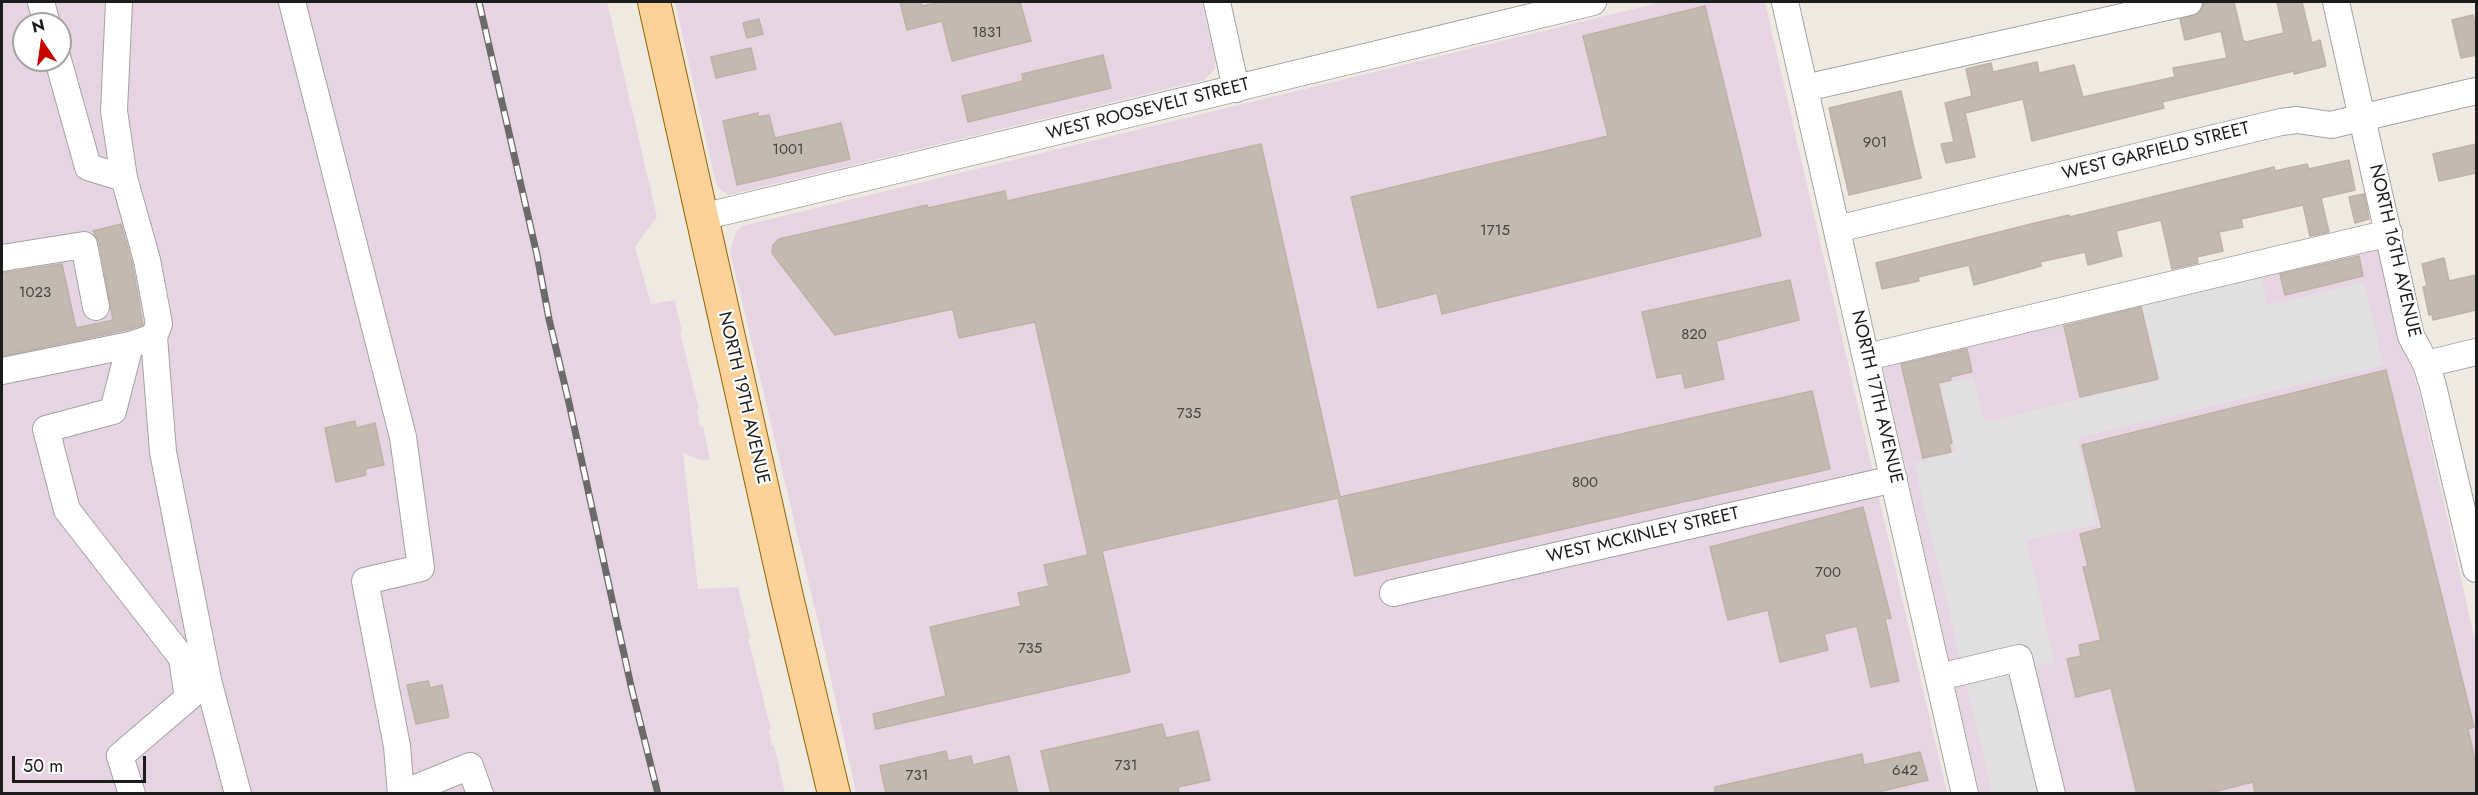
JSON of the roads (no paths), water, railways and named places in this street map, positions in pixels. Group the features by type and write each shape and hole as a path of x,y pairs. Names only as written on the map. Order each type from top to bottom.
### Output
{"main road":[{"name":"NORTH 19TH AVENUE","path":"654,2 784,586 834,794"}],"street":[{"path":"119,2 114,111 123,178 151,281 159,324 154,337 163,452 208,680 238,794"},
{"path":"292,2 403,437 421,568 365,581 397,746 401,794 470,766 480,794"},
{"path":"1217,2 1236,89"},
{"name":"WEST ROOSEVELT STREET","path":"702,217 1593,2"},
{"name":"NORTH 17TH AVENUE","path":"1785,2 1965,794"},
{"path":"1805,88 2189,2"},
{"name":"NORTH 16TH AVENUE","path":"2336,2 2390,233 2411,336 2426,364 2468,490 2476,569"},
{"path":"61,72 88,167 123,178"},
{"name":"WEST GARFIELD STREET","path":"1837,229 2281,122 2297,120 2331,125 2476,91"},
{"path":"1867,357 2390,233"},
{"path":"2,258 84,245 96,307"},
{"path":"2,371 129,345 154,337"},
{"path":"129,345 113,411 46,429 67,510 183,658 188,698"},
{"path":"2426,364 2476,352"},
{"name":"WEST MCKINLEY STREET","path":"1393,593 1894,479"},
{"path":"1939,677 2019,658 2052,794"},
{"path":"132,794 120,756 208,680"}],"railway":[{"path":"479,2 631,686 658,794"}]}
